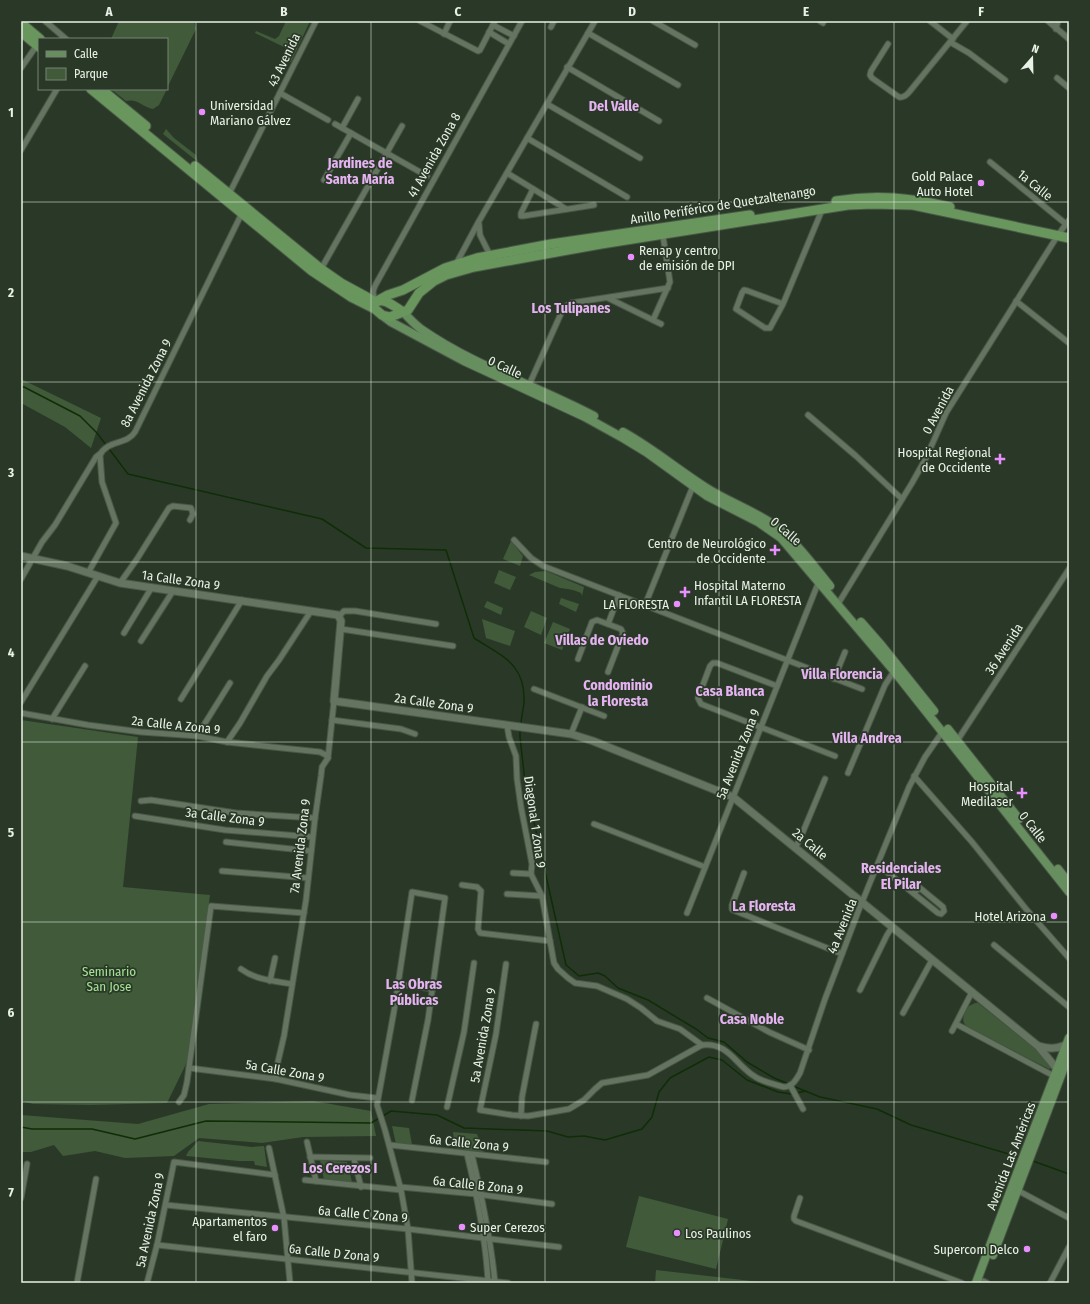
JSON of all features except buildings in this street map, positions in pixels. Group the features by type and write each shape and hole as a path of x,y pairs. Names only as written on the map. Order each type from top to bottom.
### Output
{"highway":[{"path":"21,23 38,43"},
{"path":"21,32 38,43"},
{"path":"92,90 299,261 321,277 351,297 378,306 389,303 403,312"},
{"path":"102,90 321,269 378,306 390,317 403,312"},
{"name":"Anillo Periférico de Quetzaltenango","path":"403,312 412,306 419,293 434,281 491,259 551,244 607,237 848,199 897,197 1065,228"},
{"name":"Anillo Periférico de Quetzaltenango","path":"378,306 388,295 403,290 456,264 663,236 822,210 870,204 913,205 1065,228"},
{"name":"Anillo Periférico de Quetzaltenango","path":"1065,228 1069,238"}],"main road":[{"name":"0 Calle","path":"378,306 391,322 464,361 585,417 646,452 693,486 719,502 774,532 882,646 1068,878"},
{"name":"0 Calle","path":"403,312 419,328 443,343 574,406 632,437 716,494 772,524 784,533 943,731 1069,892"},
{"name":"Avenida Las Américas","path":"1028,1152 1068,1041"},
{"name":"Avenida Las Américas","path":"982,1282 1022,1167 1069,1054"},
{"name":"Avenida Las Américas","path":"982,1282 1017,1190 1022,1167"}],"street":[{"path":"45,21 65,38"},
{"name":"43 Avenida","path":"229,194 316,21"},
{"path":"420,21 478,51 480,50 494,23 514,36"},
{"path":"444,34 450,21"},
{"name":"41 Avenida Zona 8","path":"378,306 373,296 376,284 522,21"},
{"path":"551,27 554,21"},
{"path":"456,264 567,67 595,21"},
{"path":"653,21 696,45"},
{"path":"930,21 951,41 1005,80"},
{"path":"888,44 870,75 872,78 902,98 906,96 967,21"},
{"path":"1048,21 1069,39"},
{"path":"1056,29 1058,21"},
{"path":"489,32 509,44"},
{"path":"588,34 678,85"},
{"path":"21,68 38,45"},
{"path":"567,67 658,121"},
{"path":"1057,78 1069,88"},
{"path":"21,150 56,90"},
{"path":"280,93 328,120"},
{"path":"342,128 358,99"},
{"path":"547,104 640,158"},
{"path":"335,124 427,176"},
{"path":"321,269 402,126"},
{"path":"324,180 351,133"},
{"path":"527,138 627,197"},
{"name":"1a Calle","path":"990,162 1065,228"},
{"path":"507,173 566,209"},
{"path":"533,190 521,213 521,216 594,205"},
{"path":"783,304 744,290 736,309 765,328 770,328 783,304 822,210"},
{"name":"8a Avenida Zona 9","path":"102,452 111,444 131,438 135,432 242,213"},
{"path":"479,221 478,231 491,259"},
{"name":"0 Avenida","path":"840,602 926,458 946,413 1016,301 1065,228"},
{"path":"653,320 670,282 663,236"},
{"path":"529,385 563,309 566,306 668,288"},
{"path":"608,298 662,324"},
{"path":"1016,301 1069,343"},
{"path":"808,415 902,498"},
{"path":"21,579 34,559 42,542 55,525 96,457 102,452"},
{"path":"88,573 116,523 102,482 100,458 102,452"},
{"path":"645,605 693,486"},
{"path":"120,583 169,508 173,506 191,508 193,514 190,520"},
{"path":"514,540 538,564 862,689"},
{"name":"1a Calle Zona 9","path":"21,556 67,566 120,583 340,615"},
{"name":"36 Avenida","path":"957,741 1069,569"},
{"path":"21,702 98,576"},
{"name":"5a Avenida Zona 9","path":"687,913 819,581"},
{"path":"124,633 152,587"},
{"path":"141,641 173,591"},
{"path":"608,624 619,595"},
{"path":"181,699 242,600"},
{"path":"227,742 270,672 280,660 311,611"},
{"path":"340,615 344,611 355,611 436,624"},
{"name":"7a Avenida Zona 9","path":"276,1079 276,1070 284,1036 304,913 314,818 322,768 328,758 341,629 340,615"},
{"path":"578,659 592,622 597,620 621,629 623,633 608,672"},
{"path":"341,629 453,646"},
{"path":"834,678 845,652"},
{"path":"777,686 717,663 713,663 710,666 698,698 701,704 835,756"},
{"path":"52,719 85,666"},
{"path":"848,773 885,685 894,671"},
{"path":"197,736 230,683"},
{"path":"534,689 604,716"},
{"name":"2a Calle Zona 9","path":"334,701 531,728"},
{"path":"571,734 582,708"},
{"name":"2a Calle A Zona 9","path":"21,713 141,732 197,736 227,742 320,752 328,758"},
{"path":"332,720 401,729 415,734"},
{"name":"Diagonal 1 Zona 9","path":"509,725 509,737 516,756 518,790 532,864 531,874 542,896 556,966 572,981 597,986 627,999 636,1004 657,1021 680,1028 702,1045"},
{"name":"2a Calle","path":"531,728 571,734 593,741 733,797 1038,1046 1056,1072"},
{"name":"4a Avenida","path":"791,1084 800,1073 842,954 914,776 924,757 943,731"},
{"path":"914,776 972,842 1026,909 1069,958"},
{"path":"795,848 825,779"},
{"path":"141,801 150,800 212,808 236,813 314,818"},
{"name":"3a Calle Zona 9","path":"135,816 225,830 312,837"},
{"path":"594,824 705,867"},
{"path":"226,842 311,851"},
{"path":"878,865 914,894 938,913 941,914 944,911 943,907 920,888 914,894"},
{"path":"222,871 308,878"},
{"path":"513,873 531,874"},
{"path":"744,873 731,907 733,910 842,954"},
{"path":"462,885 477,887 481,891 479,932 482,934 550,942"},
{"path":"412,1100 432,989 446,898 412,892 377,1105 390,1145 408,1229 412,1283"},
{"path":"507,894 542,896"},
{"path":"179,1102 186,1090 211,906 304,913"},
{"path":"860,990 892,927"},
{"path":"994,945 1069,1006"},
{"path":"270,981 275,958"},
{"path":"903,1013 932,960"},
{"path":"447,1107 464,1032 474,963"},
{"name":"5a Avenida Zona 9","path":"506,964 496,1034 480,1110 521,1116"},
{"path":"241,969 256,977 270,981 292,984"},
{"path":"398,984 432,989"},
{"path":"952,1031 972,992"},
{"path":"707,998 769,1032 808,1050"},
{"path":"536,1024 522,1097 521,1116 536,1115 568,1109 584,1100 602,1083 648,1075 702,1045 711,1045 724,1050 755,1077 784,1087 791,1084 803,1109"},
{"path":"956,1024 1056,1072"},
{"path":"1038,1046 1055,1048 1068,1041"},
{"name":"5a Calle Zona 9","path":"189,1068 276,1079 350,1095 378,1098"},
{"path":"307,1142 316,1181"},
{"name":"6a Calle Zona 9","path":"390,1145 546,1162"},
{"path":"269,1148 284,1218 290,1283"},
{"path":"470,1154 495,1282"},
{"path":"310,1157 354,1159 370,1158"},
{"path":"354,1159 361,1187"},
{"name":"5a Avenida Zona 9","path":"147,1283 166,1205 174,1162 275,1175"},
{"path":"21,1198 27,1164"},
{"path":"77,1283 96,1179"},
{"name":"6a Calle B Zona 9","path":"305,1180 361,1187 479,1195 552,1204"},
{"path":"1017,1190 1069,1218"},
{"path":"800,1198 794,1216 796,1221 962,1283"},
{"name":"6a Calle C Zona 9","path":"166,1205 284,1218 408,1229 559,1247"},
{"path":"486,1238 488,1282"},
{"name":"6a Calle D Zona 9","path":"157,1245 508,1283"},
{"path":"1050,1283 1069,1247"}],"green space":[{"path":"119,21 194,21 196,29 168,86 168,38 111,38"},
{"path":"286,21 310,21 291,62 286,60 286,48 255,33 256,31 275,39 279,36"},
{"path":"112,90 166,90 159,105 153,109 137,102 130,100 126,101"},
{"path":"166,129 174,138 196,155 198,162 163,134"},
{"path":"21,379 101,418 91,448 65,427 21,403"},
{"path":"511,541 523,556 520,566 503,559"},
{"path":"499,570 516,577 510,590 494,583"},
{"path":"546,571 584,587 582,596 581,593 570,589 560,588 529,575 535,572"},
{"path":"561,598 579,604 576,612 559,604"},
{"path":"487,601 503,608 501,615 484,607"},
{"path":"531,611 547,618 541,635 524,627"},
{"path":"482,619 515,631 510,646 486,638"},
{"path":"553,622 570,629 562,650 544,643"},
{"name":"Seminario San Jose","path":"21,720 138,737 123,887 210,895 187,1062 167,1103 91,1105 33,1104 21,1101"},
{"path":"978,1003 1048,1059 1053,1068 1049,1069 966,1026 963,1018 969,1006"},
{"path":"313,1101 371,1111 376,1136 303,1137 262,1143 199,1138 174,1156 125,1158 95,1151 63,1156 54,1145 31,1152 21,1152 21,1115 138,1124 209,1104"},
{"path":"392,1126 409,1128 412,1145 396,1144"},
{"path":"453,1132 477,1134 484,1153 455,1148"},
{"path":"198,1141 252,1147 264,1146 267,1167 255,1165 254,1161 186,1156"},
{"path":"320,1160 347,1162 352,1182 324,1180"},
{"name":"Los Paulinos","path":"639,1196 728,1219 716,1269 626,1247"},
{"path":"656,1270 760,1282 760,1283 655,1283"}],"waterway":[{"path":"21,387 24,387 80,416 97,433 128,474 322,519 366,548 446,550 474,638 503,656 516,670 521,679 524,690 521,725"},
{"path":"520,729 525,782 566,965 579,976 598,973 605,976 618,988 648,1000 708,1038 724,1042 747,1062 774,1078 789,1084"},
{"path":"21,1127 32,1129 92,1129 135,1139 206,1121 371,1123 391,1111 437,1115 464,1128 547,1131 568,1137 584,1136 605,1140 642,1129 652,1117 659,1092 670,1078 709,1057 722,1060 747,1080 778,1092 791,1094 806,1091"},
{"path":"793,1086 820,1097 877,1109 911,1125 1019,1157"},
{"path":"1033,1161 1069,1174"}],"place":[{"name":"Universidad Mariano Gálvez","path":"202,112"},
{"name":"Gold Palace Auto Hotel","path":"981,183"},
{"name":"Renap y centro de emisión de DPI","path":"631,257"},
{"name":"Hospital Regional de Occidente","path":"1000,459"},
{"name":"Centro de Neurológico de Occidente","path":"775,550"},
{"name":"Hospital Materno Infantil LA FLORESTA","path":"685,592"},
{"name":"LA FLORESTA","path":"677,604"},
{"name":"Hospital Medilaser","path":"1022,793"},
{"name":"Hotel Arizona","path":"1054,916"},
{"name":"Super Cerezos","path":"462,1227"},
{"name":"Apartamentos el faro","path":"275,1228"},
{"name":"Los Paulinos","path":"677,1233"},
{"name":"Supercom Delco","path":"1027,1249"}],"district":[{"name":"Del Valle","path":"614,106"},
{"name":"Jardines de Santa María","path":"360,172"},
{"name":"Los Tulipanes","path":"571,308"},
{"name":"Villas de Oviedo","path":"602,640"},
{"name":"Villa Florencia","path":"842,674"},
{"name":"Casa Blanca","path":"730,691"},
{"name":"Condominio la Floresta","path":"618,694"},
{"name":"Villa Andrea","path":"867,738"},
{"name":"Residenciales El Pilar","path":"901,876"},
{"name":"La Floresta","path":"764,906"},
{"name":"Las Obras Públicas","path":"414,992"},
{"name":"Casa Noble","path":"752,1019"},
{"name":"Los Cerezos I","path":"340,1168"}]}
